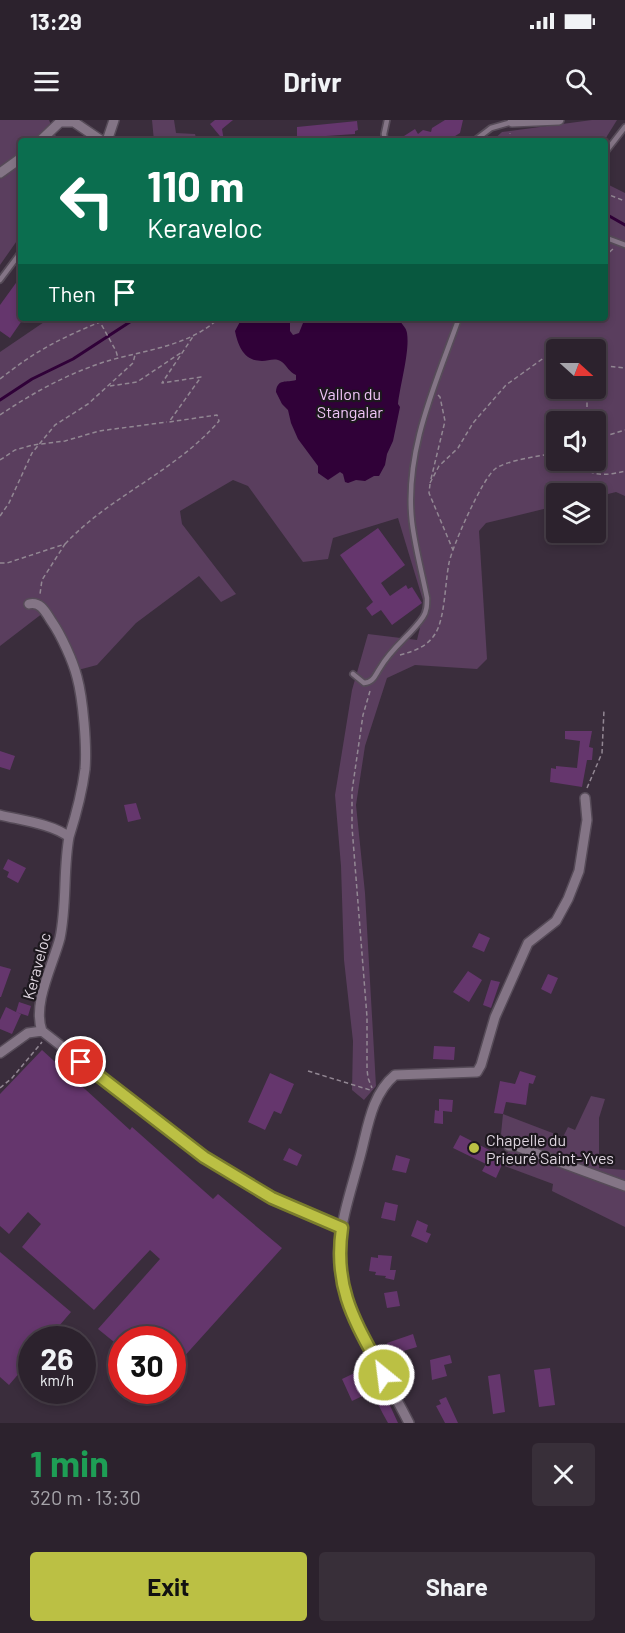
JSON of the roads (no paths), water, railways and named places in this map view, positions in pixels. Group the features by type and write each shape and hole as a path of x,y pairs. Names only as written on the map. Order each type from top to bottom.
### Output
{"street":[{"path":"108,138 114,120"},
{"path":"512,122 559,120"},
{"path":"43,138 60,122 74,122 98,138"},
{"path":"0,173 18,160"},
{"name":"Keraveloc","path":"29,604 37,603 41,606 54,626 77,676 83,716 85,767 81,794 66,851 65,903 60,938 39,1009 39,1022 45,1033"},
{"path":"409,1423 355,1321 344,1292 339,1258 342,1228 371,1114 384,1084 395,1075 477,1072 495,1017 528,943 556,921 568,899 579,871 587,820 585,798"},
{"path":"0,815 49,827 69,837"},
{"path":"0,1053 28,1033 45,1033 204,1157 272,1198 342,1228"},
{"path":"509,1146 516,1146 625,1186"}],"lane":[{"path":"385,138 387,120"},
{"path":"478,138 491,128 512,122"},
{"path":"608,149 625,127"},
{"path":"608,239 625,244"},
{"path":"0,280 18,256"},
{"path":"353,674 364,683 374,679 385,659 424,615 427,607 412,521 411,489 417,438 458,321"}],"waterway":[{"path":"608,215 625,225"},
{"path":"0,400 32,379 73,359 131,321"}],"place":[{"name":"Chapelle du Prieuré Saint-Yves","path":"474,1148"}],"park label":[{"name":"Vallon du Stangalar","path":"350,402"}]}
